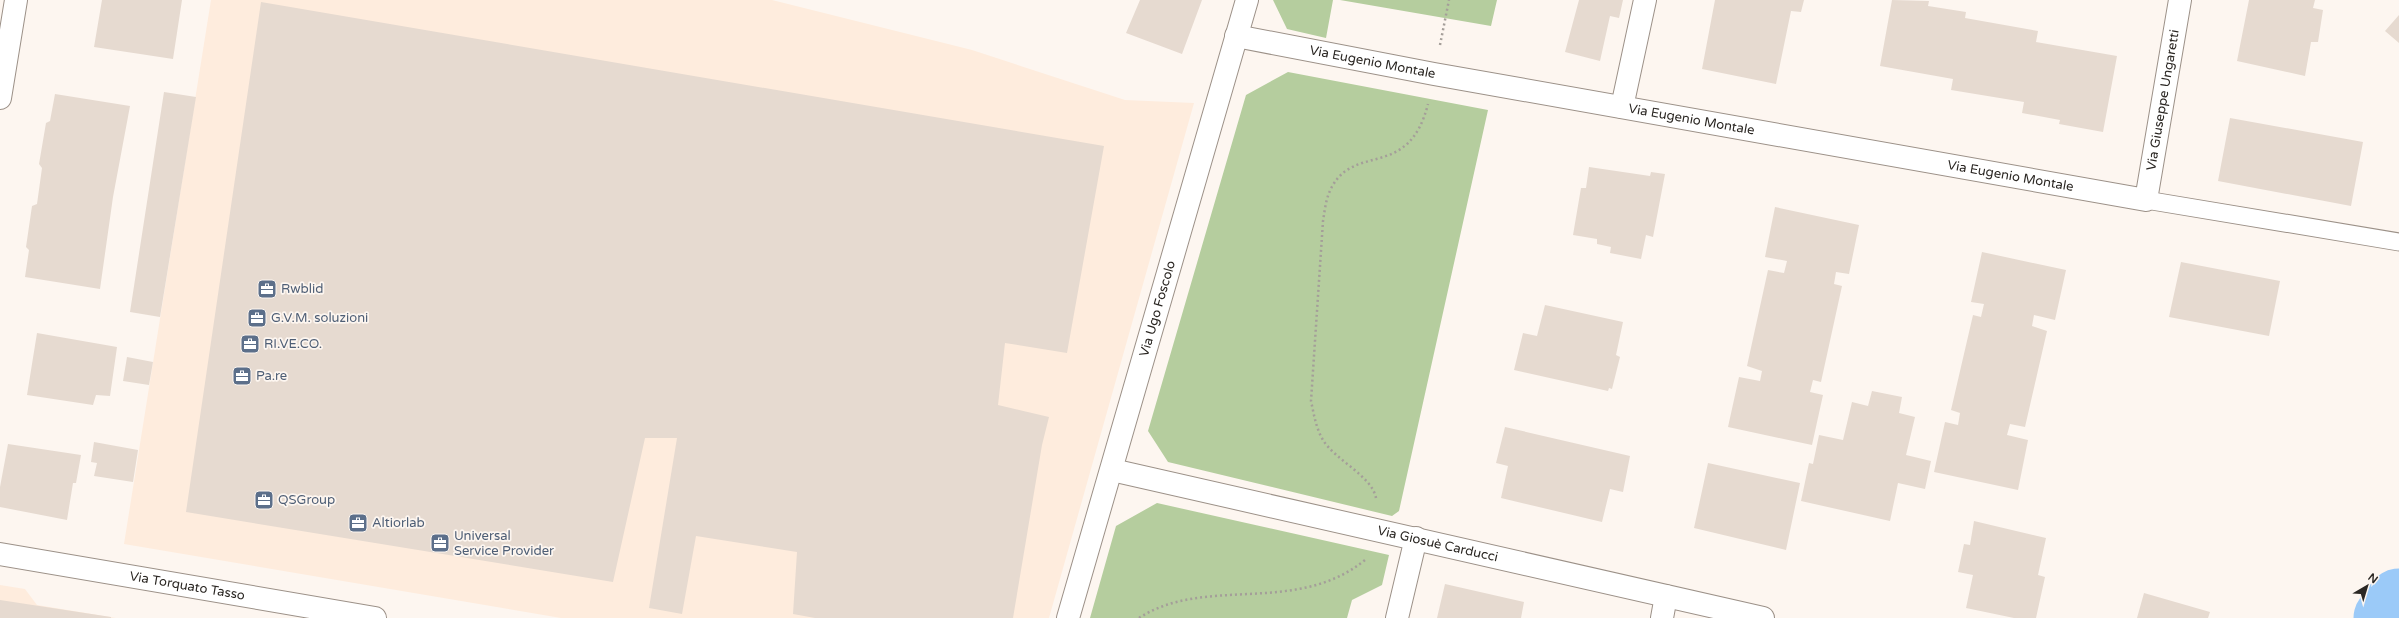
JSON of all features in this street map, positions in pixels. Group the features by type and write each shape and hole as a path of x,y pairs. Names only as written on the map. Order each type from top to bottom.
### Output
{"street":[{"path":"0,98 16,0"},
{"name":"Via Ugo Foscolo","path":"1068,618 1247,0"},
{"path":"1622,107 1645,0"},
{"name":"Via Giuseppe Ungaretti","path":"2146,200 2180,0"},
{"name":"Via Eugenio Montale","path":"1236,36 1434,74 2146,200"},
{"name":"Via Giosuè Carducci","path":"1112,470 1763,618"},
{"path":"1397,618 1416,538"},
{"name":"Via Torquato Tasso","path":"0,554 375,618"},
{"path":"1662,618 1666,596"}],"lane":[{"path":"2146,200 2399,242"}],"path":[{"path":"1139,618 1149,611 1173,602 1268,594 1322,584 1348,573 1365,560 1370,551 1377,513 1375,492 1370,484 1338,457 1324,441 1315,422 1312,402 1323,221 1326,202 1332,186 1341,174 1351,168 1385,157 1402,149 1411,142 1425,114 1449,0"}],"shaded area":[{"path":"211,0 772,0 972,50 1125,100 1194,103 1049,618 561,618 124,544"},
{"path":"0,585 25,589 37,605 116,618 0,618"}],"green space":[{"path":"1273,0 1333,0 1326,38 1287,29"},
{"path":"1340,0 1497,0 1491,26"},
{"path":"1288,72 1488,110 1399,511 1392,516 1168,462 1148,431 1246,95"},
{"path":"1157,503 1389,555 1382,585 1352,600 1347,618 1090,618 1116,526"}],"building":[{"path":"102,0 182,0 173,59 94,47"},
{"path":"1140,0 1202,0 1182,54 1126,33"},
{"path":"1579,0 1623,0 1619,18 1610,16 1600,61 1565,52"},
{"path":"1715,0 1804,0 1801,12 1791,11 1776,84 1702,69"},
{"path":"1892,0 1929,1 1928,6 1966,12 1965,18 2038,31 2036,42 2117,56 2103,132 2059,124 2060,120 2022,113 2024,102 1951,90 1953,79 1880,66"},
{"path":"2249,0 2315,0 2313,8 2323,10 2318,42 2311,42 2305,76 2237,61"},
{"path":"261,2 1104,146 1067,353 1005,343 998,405 1049,417 1042,445 1013,618 815,618 793,614 797,552 696,536 682,614 649,608 677,438 645,438 613,582 186,512"},
{"path":"2399,15 2399,43 2385,31"},
{"path":"164,92 196,97 160,317 130,312"},
{"path":"55,94 130,106 113,197 100,289 25,277 29,250 26,247 32,206 37,204 42,168 39,164 46,123 50,121"},
{"path":"2230,118 2363,142 2351,206 2218,181"},
{"path":"1589,167 1650,176 1651,172 1665,174 1653,237 1646,235 1641,259 1610,253 1611,247 1597,244 1597,239 1573,235 1581,188 1586,188"},
{"path":"1775,207 1859,225 1849,274 1836,272 1834,284 1842,286 1821,382 1813,380 1810,392 1823,395 1812,445 1728,427 1739,377 1760,381 1762,371 1747,366 1768,270 1784,273 1787,261 1765,257"},
{"path":"1982,252 2066,270 2055,320 2034,315 2032,326 2047,331 2025,427 2010,424 2007,435 2028,440 2018,490 1934,472 1945,422 1958,425 1960,413 1951,410 1973,315 1981,317 1984,304 1971,302"},
{"path":"2181,262 2280,281 2269,336 2169,317"},
{"path":"1545,305 1623,322 1616,355 1620,357 1612,389 1609,388 1608,391 1514,370 1523,333 1537,336"},
{"path":"37,333 117,347 110,396 96,395 93,405 27,395"},
{"path":"127,357 153,362 149,385 123,381"},
{"path":"1872,391 1902,397 1899,413 1915,417 1906,455 1931,461 1925,489 1898,483 1890,521 1801,501 1809,463 1813,464 1819,435 1843,440 1852,402 1868,406"},
{"path":"1505,427 1630,456 1623,492 1610,489 1602,522 1501,498 1508,466 1496,463"},
{"path":"94,442 138,450 133,482 94,476 97,463 91,462"},
{"path":"8,444 81,455 76,483 73,483 67,520 0,507 0,487"},
{"path":"1708,463 1800,483 1786,550 1694,528"},
{"path":"1974,521 2046,538 2038,575 2045,577 2036,618 2014,618 1966,608 1973,575 1958,572 1964,544 1970,545"},
{"path":"1445,584 1524,602 1521,618 1437,618"},
{"path":"2144,593 2210,612 2208,618 2137,618"},
{"path":"0,600 111,617 111,618 0,618"}],"waterway":[{"path":"2387,618 2399,602"}],"place":[{"name":"Rwblid","path":"267,289"},
{"name":"G.V.M. soluzioni","path":"257,318"},
{"name":"RI.VE.CO.","path":"250,344"},
{"name":"Pa.re","path":"242,376"},
{"name":"QSGroup","path":"264,500"},
{"name":"Altiorlab","path":"358,523"},
{"name":"Universal Service Provider","path":"440,543"}]}
